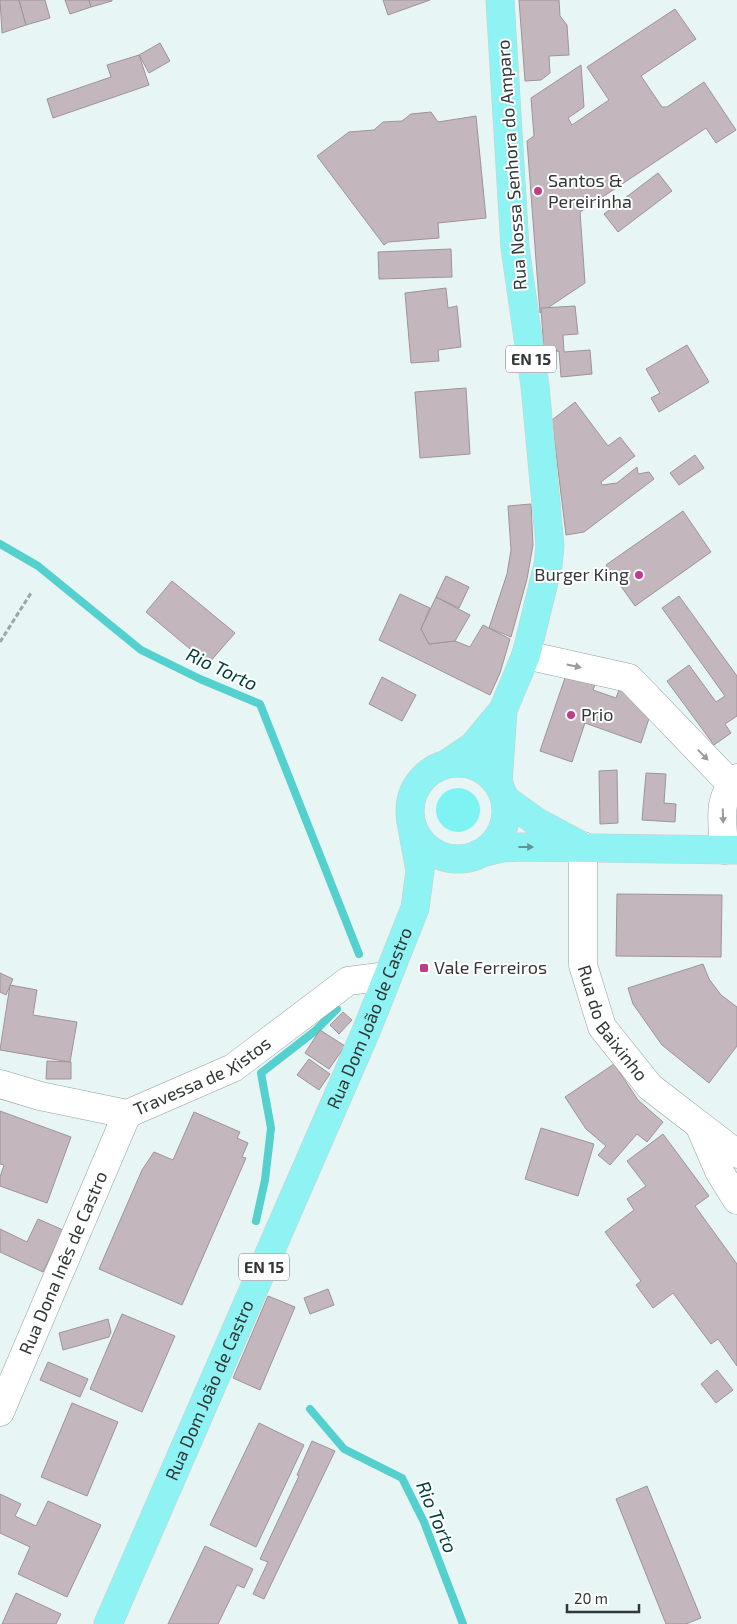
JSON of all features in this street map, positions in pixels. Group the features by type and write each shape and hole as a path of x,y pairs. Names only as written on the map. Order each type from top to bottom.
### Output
{"main road":[{"name":"Rua Nossa Senhora do Amparo","path":"448,763 473,746 503,710 526,655 548,565 550,527 535,386 515,248 500,0"},
{"name":"Rua Nossa Senhora do Amparo","path":"501,791 503,710"},
{"path":"583,846 537,822 501,791 479,767 464,763 448,763 434,769 422,779 414,792 410,807 411,822 418,837 428,848 438,854 470,856 502,848 583,846 731,850"},
{"path":"470,856 493,844 500,834 506,811 501,791"},
{"name":"Rua Dom João de Castro","path":"411,822 420,871 416,908"},
{"name":"Rua Dom João de Castro","path":"108,1624 367,1029 416,908 436,882 470,856"}],"street":[{"path":"526,655 629,678 734,781 722,800 731,850"},
{"name":"Rua do Baixinho","path":"583,846 583,965 602,1027 650,1086 737,1154"},
{"name":"Travessa de Xistos","path":"0,1084 40,1096 128,1114 233,1068 348,982 387,976"},
{"name":"Rua Dona Inês de Castro","path":"0,1412 128,1114"},
{"path":"699,1126 719,1171 737,1200"}],"path":[{"path":"0,642 31,593"}],"shaded area":[{"path":"458,788 470,792 476,798 480,810 476,822 470,828 458,832 446,828 440,822 436,810 440,798 446,792"}],"building":[{"path":"0,0 19,0 26,25 2,33"},
{"path":"19,0 45,0 50,18 26,25"},
{"path":"65,0 89,0 91,7 70,14"},
{"path":"89,0 112,0 112,1 91,7"},
{"path":"383,0 430,0 388,15"},
{"path":"519,0 559,0 560,16 567,25 569,55 549,56 550,73 541,80 525,81"},
{"path":"675,9 696,39 641,76 662,107 667,107 704,82 736,130 716,143 706,128 580,212 585,283 540,313 527,141 534,136 531,98 581,65 584,107 568,118 572,125 609,100 587,67"},
{"path":"160,43 170,61 149,73 139,55"},
{"path":"139,55 149,85 53,118 47,99 111,77 107,65"},
{"path":"431,112 438,122 476,116 486,218 438,223 439,238 388,242 384,245 317,156 349,132 374,130 383,122 402,121 411,114"},
{"path":"658,173 672,191 618,232 604,214"},
{"path":"451,249 452,277 379,279 378,252"},
{"path":"446,288 448,308 457,306 461,347 438,350 439,361 411,363 405,293"},
{"path":"575,306 578,334 563,335 564,352 590,350 592,374 561,377 559,351 544,352 541,308"},
{"path":"687,345 709,382 659,412 651,398 660,393 646,369"},
{"path":"466,388 470,454 420,458 415,392"},
{"path":"575,402 608,446 620,437 635,456 601,482 602,485 617,483 637,467 638,474 649,472 654,479 584,532 566,535 552,420"},
{"path":"695,455 704,468 679,485 670,473"},
{"path":"531,504 533,545 527,579 511,637 489,628 507,574 511,550 508,506"},
{"path":"683,511 711,552 635,606 606,565"},
{"path":"446,576 469,587 459,608 436,597"},
{"path":"172,581 235,633 208,664 146,612"},
{"path":"400,594 430,608 421,629 429,644 455,641 470,647 483,625 510,639 500,673 490,695 379,640"},
{"path":"679,596 737,676 737,716 725,724 731,733 714,745 667,681 689,665 716,702 725,696 662,608"},
{"path":"436,597 470,615 455,641 429,644 421,629"},
{"path":"567,672 596,682 593,690 616,698 620,687 655,700 641,743 585,723 572,762 540,751"},
{"path":"382,677 416,695 402,721 369,704"},
{"path":"617,770 618,823 600,824 599,771"},
{"path":"646,773 666,774 664,803 676,804 675,822 642,820"},
{"path":"617,894 722,895 721,957 616,956"},
{"path":"703,964 709,979 721,995 737,1007 737,1046 709,1083 662,1045 633,1004 628,988"},
{"path":"0,973 13,979 6,995 0,992"},
{"path":"10,985 37,990 33,1015 77,1022 70,1062 0,1050"},
{"path":"343,1012 352,1020 339,1034 330,1025"},
{"path":"320,1030 345,1046 329,1069 305,1053"},
{"path":"309,1059 330,1074 319,1090 297,1075"},
{"path":"47,1061 71,1062 71,1079 46,1079"},
{"path":"614,1064 638,1100 663,1122 647,1142 637,1134 610,1165 598,1155 606,1146 586,1129 565,1097"},
{"path":"0,1111 71,1137 47,1203 0,1186 0,1177 4,1165 0,1164"},
{"path":"194,1112 240,1132 237,1138 248,1143 242,1157 246,1158 182,1305 99,1269 142,1170 154,1152 173,1160"},
{"path":"541,1128 594,1144 578,1196 525,1179"},
{"path":"663,1134 709,1196 695,1206 737,1264 737,1366 718,1339 711,1344 673,1293 653,1308 636,1285 641,1281 605,1232 634,1210 627,1199 646,1186 627,1161"},
{"path":"38,1219 63,1230 43,1272 0,1252 0,1229 27,1242"},
{"path":"328,1289 334,1305 310,1314 304,1298"},
{"path":"268,1296 295,1307 260,1390 233,1378"},
{"path":"122,1314 175,1336 142,1412 90,1389"},
{"path":"108,1319 111,1332 109,1337 63,1350 59,1333"},
{"path":"48,1362 88,1379 80,1397 40,1380"},
{"path":"717,1370 733,1390 716,1403 701,1384"},
{"path":"72,1403 118,1422 87,1496 41,1477"},
{"path":"259,1423 304,1445 256,1547 210,1525"},
{"path":"312,1441 335,1451 264,1599 253,1594 268,1562 260,1559 299,1476 297,1475"},
{"path":"647,1486 701,1618 686,1624 666,1624 616,1499"},
{"path":"0,1494 21,1504 15,1516 36,1526 48,1501 101,1525 67,1597 18,1574 30,1547 0,1533"},
{"path":"205,1546 253,1569 244,1588 237,1585 218,1624 168,1624"},
{"path":"16,1593 61,1614 56,1624 2,1624"}],"waterway":[{"name":"Rio Torto","path":"0,544 38,566 141,650 200,679 260,704 359,954"},
{"name":"Rio Torto","path":"256,1221 265,1180 271,1128 261,1073 315,1031 337,1009"},
{"name":"Rio Torto","path":"310,1409 344,1449 402,1478 424,1522 463,1624"}],"place":[{"name":"Santos & Pereirinha","path":"538,191"},
{"name":"Burger King","path":"639,575"},
{"name":"Prio","path":"571,715"},
{"name":"Vale Ferreiros","path":"424,968"}]}
